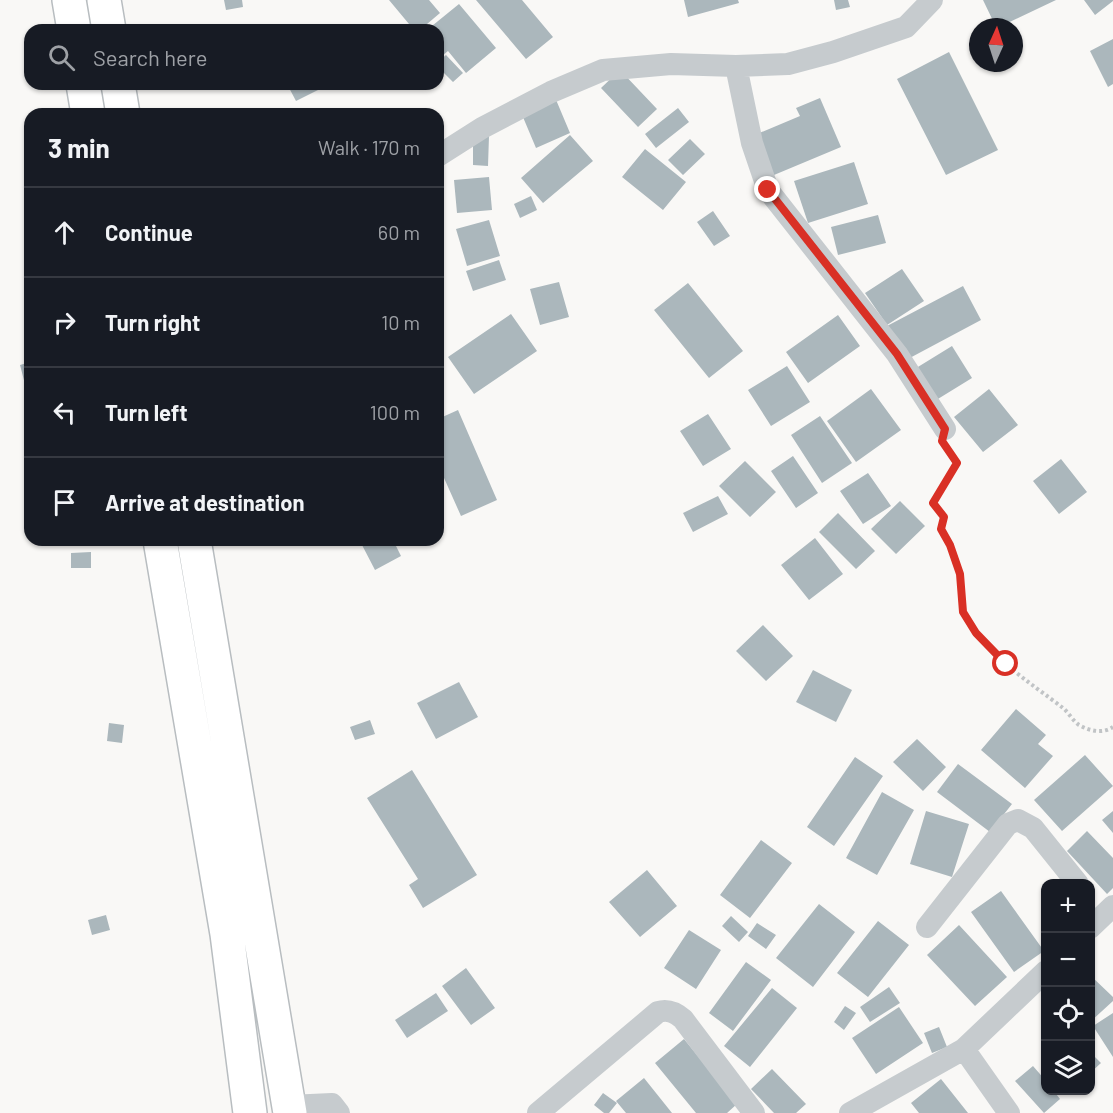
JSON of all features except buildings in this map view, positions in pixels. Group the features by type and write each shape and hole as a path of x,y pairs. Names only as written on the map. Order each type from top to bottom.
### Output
{"highway":[{"path":"69,0 73,24"},
{"path":"104,0 108,24"},
{"path":"84,90 87,108"},
{"path":"119,90 122,108"},
{"path":"161,546 226,934 250,1113"},
{"path":"195,546 289,1109"}],"street":[{"path":"444,152 482,128 551,92 603,70 671,64 736,66 788,64 843,49 906,27 932,0"},
{"path":"736,66 752,143 768,190 897,354 945,429"},
{"path":"927,927 1008,824 1018,820 1033,828 1074,879"},
{"path":"850,1113 964,1049 1041,976"},
{"path":"538,1113 658,1012 665,1010 676,1013 683,1019 754,1113"},
{"path":"964,1049 1009,1113"},
{"path":"289,1109 332,1104 339,1113"}],"path":[{"path":"945,429 942,441 957,463 933,503 944,517 941,529 950,545 960,574 963,612 976,633 1006,664 1066,711 1078,724 1106,732 1113,727"}],"route":[{"path":"768,190 897,354 945,429 942,441 957,463 933,503 944,517 941,529 950,545 960,574 963,612 976,633 1006,664"}]}
